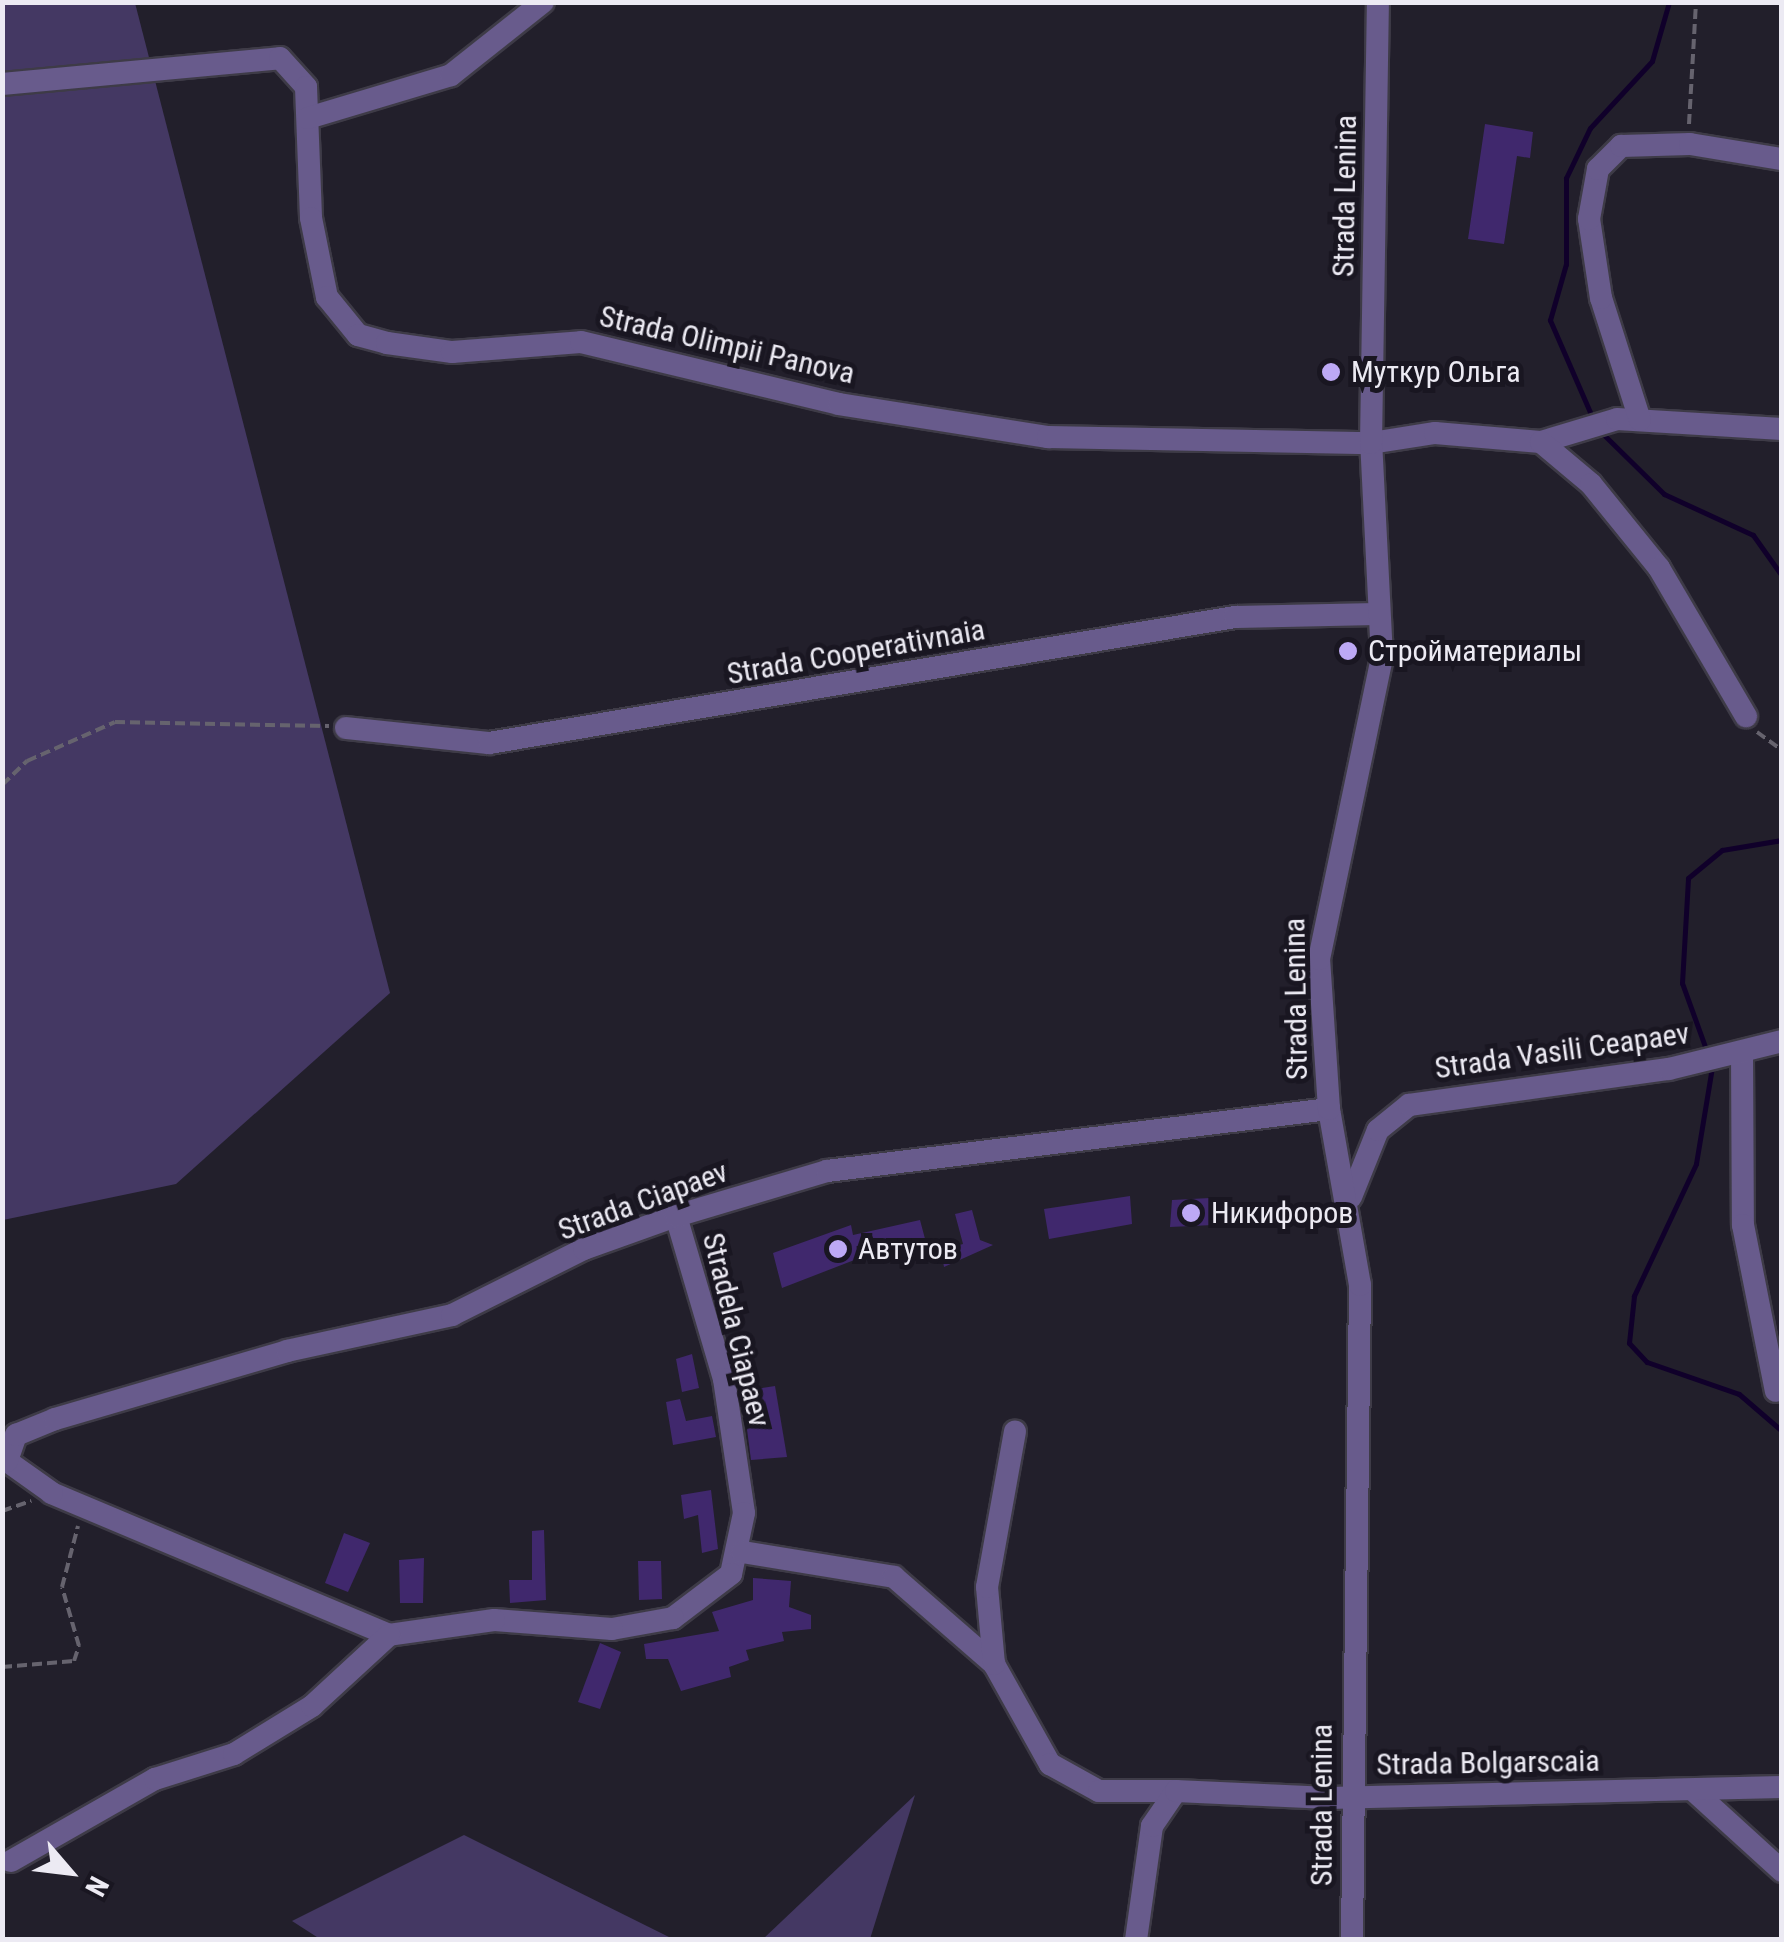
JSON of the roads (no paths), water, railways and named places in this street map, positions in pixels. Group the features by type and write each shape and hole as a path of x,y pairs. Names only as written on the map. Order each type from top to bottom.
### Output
{"street":[{"path":"308,118 451,76 543,2"},
{"name":"Strada Lenina","path":"1352,1940 1360,1285 1329,1109 1321,941 1376,702 1371,444 1378,2"},
{"name":"Strada Olimpii Panova","path":"2,84 260,53 294,71 308,118 321,274 327,297 358,335 452,352 581,342 839,404 1048,436 1371,444 1435,434 1540,442 1640,420 1782,429"},
{"path":"1640,420 1601,298 1589,219 1598,169 1621,146 1690,144 1782,159"},
{"path":"1540,442 1591,484 1659,568 1746,716"},
{"name":"Strada Cooperativnaia","path":"346,728 490,744 1235,617 1377,614"},
{"name":"Strada Vasili Ceapaev","path":"1349,1206 1378,1130 1409,1105 1669,1069 1782,1041"},
{"path":"1733,1055 1743,1225 1776,1391"},
{"name":"Strada Ciapaev","path":"388,1634 86,1508 11,1470 7,1448 16,1435 118,1398 452,1316 584,1249 676,1216 827,1171 1329,1109"},
{"name":"Stradela Ciapaev","path":"676,1216 724,1379 742,1552"},
{"path":"994,1664 987,1587 1015,1431"},
{"path":"10,1861 155,1779 234,1754 312,1706 388,1634 494,1620 644,1626 711,1594 742,1552 894,1577 994,1664"},
{"name":"Strada Bolgarscaia","path":"994,1664 1034,1744 1066,1776 1098,1791 1352,1796 1782,1787"},
{"path":"1693,1790 1782,1870"},
{"path":"1136,1940 1152,1826 1176,1791"}],"waterway":[{"path":"1593,419 1550,320 1566,264 1566,178 1590,128 1652,61 1669,2"},
{"path":"1602,433 1664,494 1753,535 1782,576"},
{"path":"1707,1052 1682,983 1688,878 1722,850 1782,840"},
{"path":"1712,1067 1696,1164 1634,1296 1629,1343 1647,1362 1739,1394 1782,1431"}],"place":[{"name":"Муткур Ольга","path":"1331,372"},
{"name":"Стройматериалы","path":"1348,651"},
{"name":"Никифоров","path":"1191,1213"},
{"name":"Автутов","path":"838,1249"}]}
